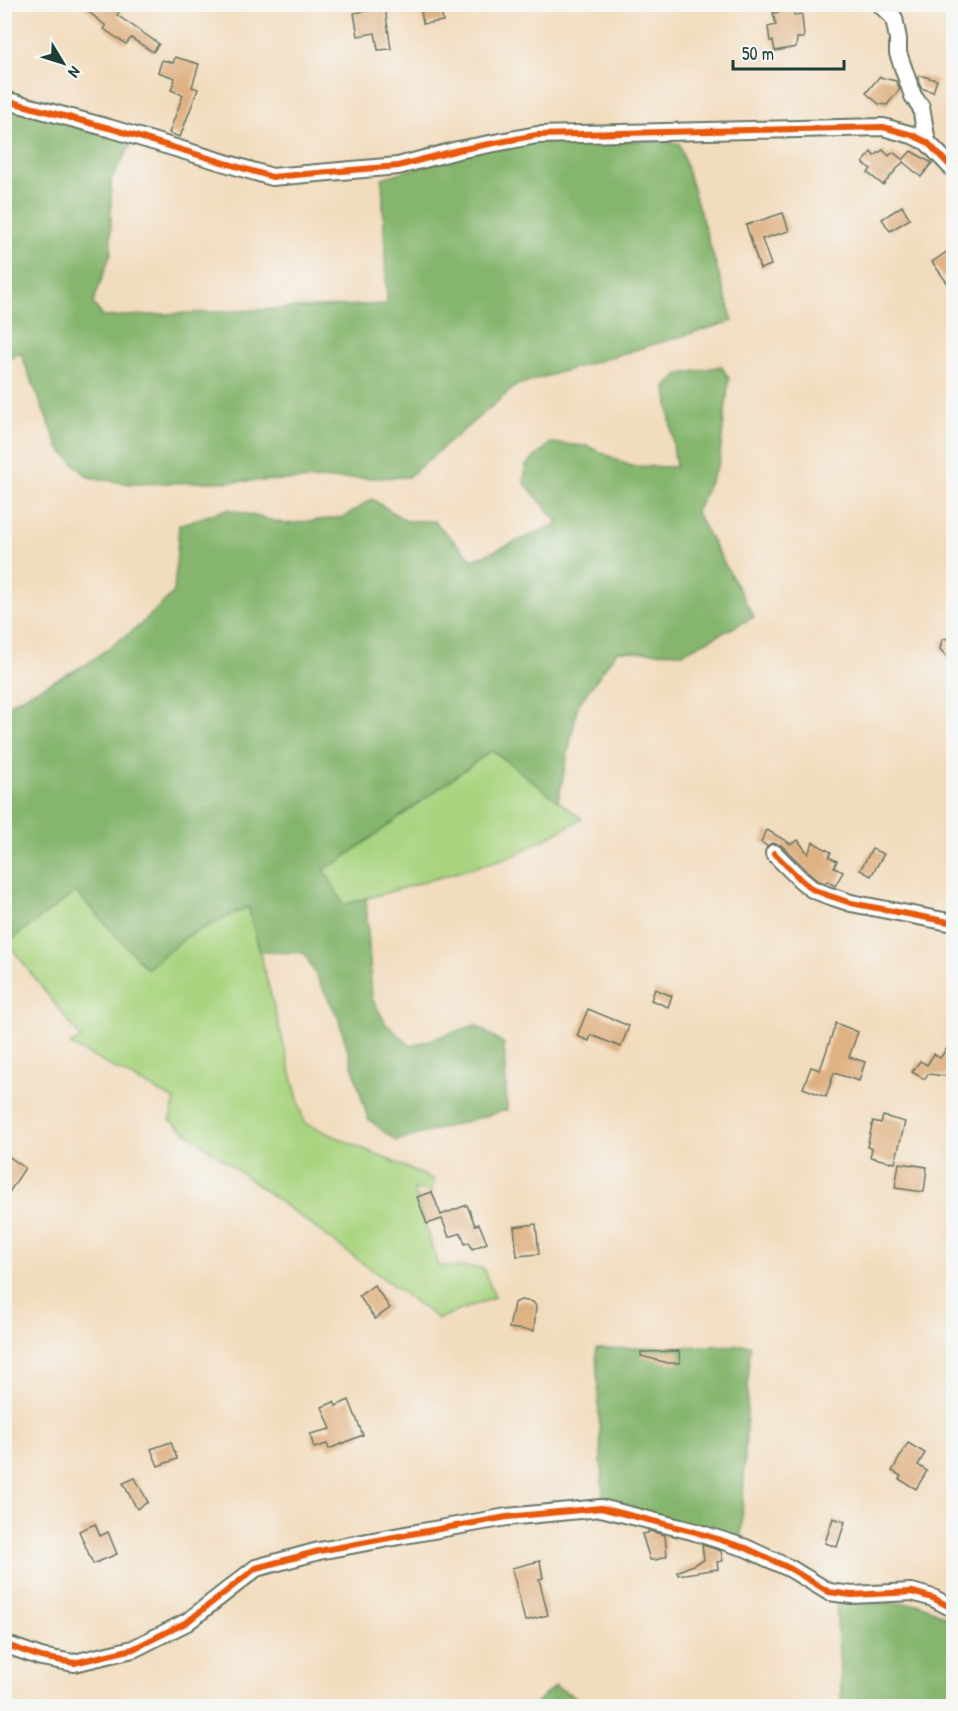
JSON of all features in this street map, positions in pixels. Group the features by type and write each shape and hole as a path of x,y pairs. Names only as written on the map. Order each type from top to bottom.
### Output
{"street":[{"path":"880,4 894,18 900,60 913,96 921,107 927,142"},
{"path":"4,100 109,128 272,177 398,166 458,150 537,135 883,128 912,135 927,142 954,170"},
{"path":"774,853 801,880 827,895 851,903 954,923"},
{"path":"4,1644 42,1657 74,1663 133,1649 187,1622 256,1568 319,1551 405,1535 507,1518 601,1508 692,1531 746,1548 791,1569 830,1592 852,1595 912,1592 933,1598 954,1609"}],"green space":[{"path":"5,102 134,139 111,180 111,253 93,303 103,317 387,304 382,178 524,136 679,143 733,321 517,385 408,477 130,484 88,477 59,448 20,352 5,362 4,292 7,289 4,287"},
{"path":"721,366 729,378 719,463 696,512 754,617 683,653 617,651 578,705 558,801 492,750 339,861 324,869 344,905 366,898 372,998 386,1024 411,1046 475,1025 504,1044 507,1110 396,1141 368,1119 338,1017 304,953 260,952 248,907 189,935 147,969 76,892 5,944 5,706 85,665 139,626 174,592 179,525 228,509 286,524 344,517 372,499 406,521 434,521 473,560 559,523 524,482 526,465 551,443 587,446 631,466 676,467 666,388 677,375"},
{"path":"492,750 582,819 513,856 344,905 323,869 339,861"},
{"path":"76,892 147,968 189,935 248,907 304,1123 435,1180 432,1192 414,1189 438,1266 483,1268 495,1297 438,1319 170,1120 175,1100 70,1045 81,1038 7,942"},
{"path":"750,1345 741,1541 603,1499 596,1349"},
{"path":"836,1601 920,1604 953,1620 953,1706 842,1706"},
{"path":"555,1686 576,1697 581,1706 533,1706"}],"building":[{"path":"79,4 114,4 121,9 117,15 159,44 153,52 131,38 126,44 104,29 106,26"},
{"path":"420,4 440,4 443,21 423,24"},
{"path":"792,6 794,15 802,14 804,38 797,38 796,47 775,51 773,41 770,41 768,27 776,25 773,13 781,12 780,9"},
{"path":"385,8 391,49 378,50 375,33 358,36 354,13"},
{"path":"175,57 199,64 192,87 198,89 180,137 169,133 183,95 171,90 175,78 158,72 162,60 173,63"},
{"path":"919,75 937,80 933,92 921,88"},
{"path":"879,77 896,81 900,89 887,105 879,104 866,93"},
{"path":"883,150 889,156 893,152 903,160 911,151 932,163 921,177 903,162 883,185 868,173 871,169 863,163 871,152 874,156"},
{"path":"902,206 910,219 890,231 882,219"},
{"path":"783,213 789,231 762,239 771,265 760,269 746,225"},
{"path":"954,247 954,292 932,262"},
{"path":"954,636 954,665 940,649 942,640"},
{"path":"767,830 791,844 798,840 808,854 813,842 831,852 829,857 837,861 834,867 843,872 835,886 827,881 825,883 817,880 781,845 772,843 767,846 761,842"},
{"path":"872,849 884,854 871,876 860,870"},
{"path":"655,989 672,996 668,1007 651,1000"},
{"path":"588,1009 629,1026 621,1047 591,1035 589,1041 577,1036"},
{"path":"836,1023 858,1032 849,1057 865,1062 859,1081 834,1073 826,1097 803,1088 811,1067 820,1070"},
{"path":"954,1038 954,1062 945,1076 928,1074 924,1079 912,1072 920,1061 927,1065 934,1054 940,1058"},
{"path":"883,1116 905,1122 895,1163 870,1157 872,1148 867,1147 873,1121 881,1123"},
{"path":"4,1153 25,1168 4,1200"},
{"path":"899,1163 927,1167 924,1192 895,1188"},
{"path":"432,1192 441,1215 467,1205 475,1225 479,1224 487,1243 472,1249 469,1242 465,1244 461,1233 449,1237 442,1219 427,1224 417,1197"},
{"path":"536,1224 539,1254 517,1256 514,1227"},
{"path":"374,1285 390,1308 375,1319 359,1296"},
{"path":"521,1300 533,1302 536,1306 534,1331 509,1328 514,1303"},
{"path":"679,1351 680,1363 668,1363 641,1356 641,1352"},
{"path":"349,1400 363,1435 329,1449 327,1444 314,1448 310,1434 331,1429 322,1407 334,1402 336,1406"},
{"path":"171,1442 177,1459 158,1466 151,1449"},
{"path":"908,1443 925,1453 918,1465 927,1471 916,1489 899,1479 901,1476 892,1471"},
{"path":"135,1478 148,1502 137,1509 123,1483"},
{"path":"833,1518 845,1522 837,1547 825,1543"},
{"path":"95,1524 100,1536 108,1532 117,1554 93,1564 79,1531"},
{"path":"648,1531 665,1535 667,1556 650,1560 642,1534"},
{"path":"702,1545 721,1551 723,1561 717,1562 718,1569 678,1575 677,1572 704,1560"},
{"path":"540,1561 543,1578 539,1579 548,1615 525,1621 512,1568"}],"cycle path":[{"path":"4,100 109,128 272,177 398,166 458,150 537,135 883,127 927,142 954,170"},
{"path":"774,853 812,889 827,895 851,903 954,923"},
{"path":"4,1644 41,1657 74,1663 133,1649 187,1622 256,1568 319,1551 507,1517 601,1508 692,1531 746,1548 791,1569 829,1592 852,1595 912,1592 933,1598 954,1609"}]}
